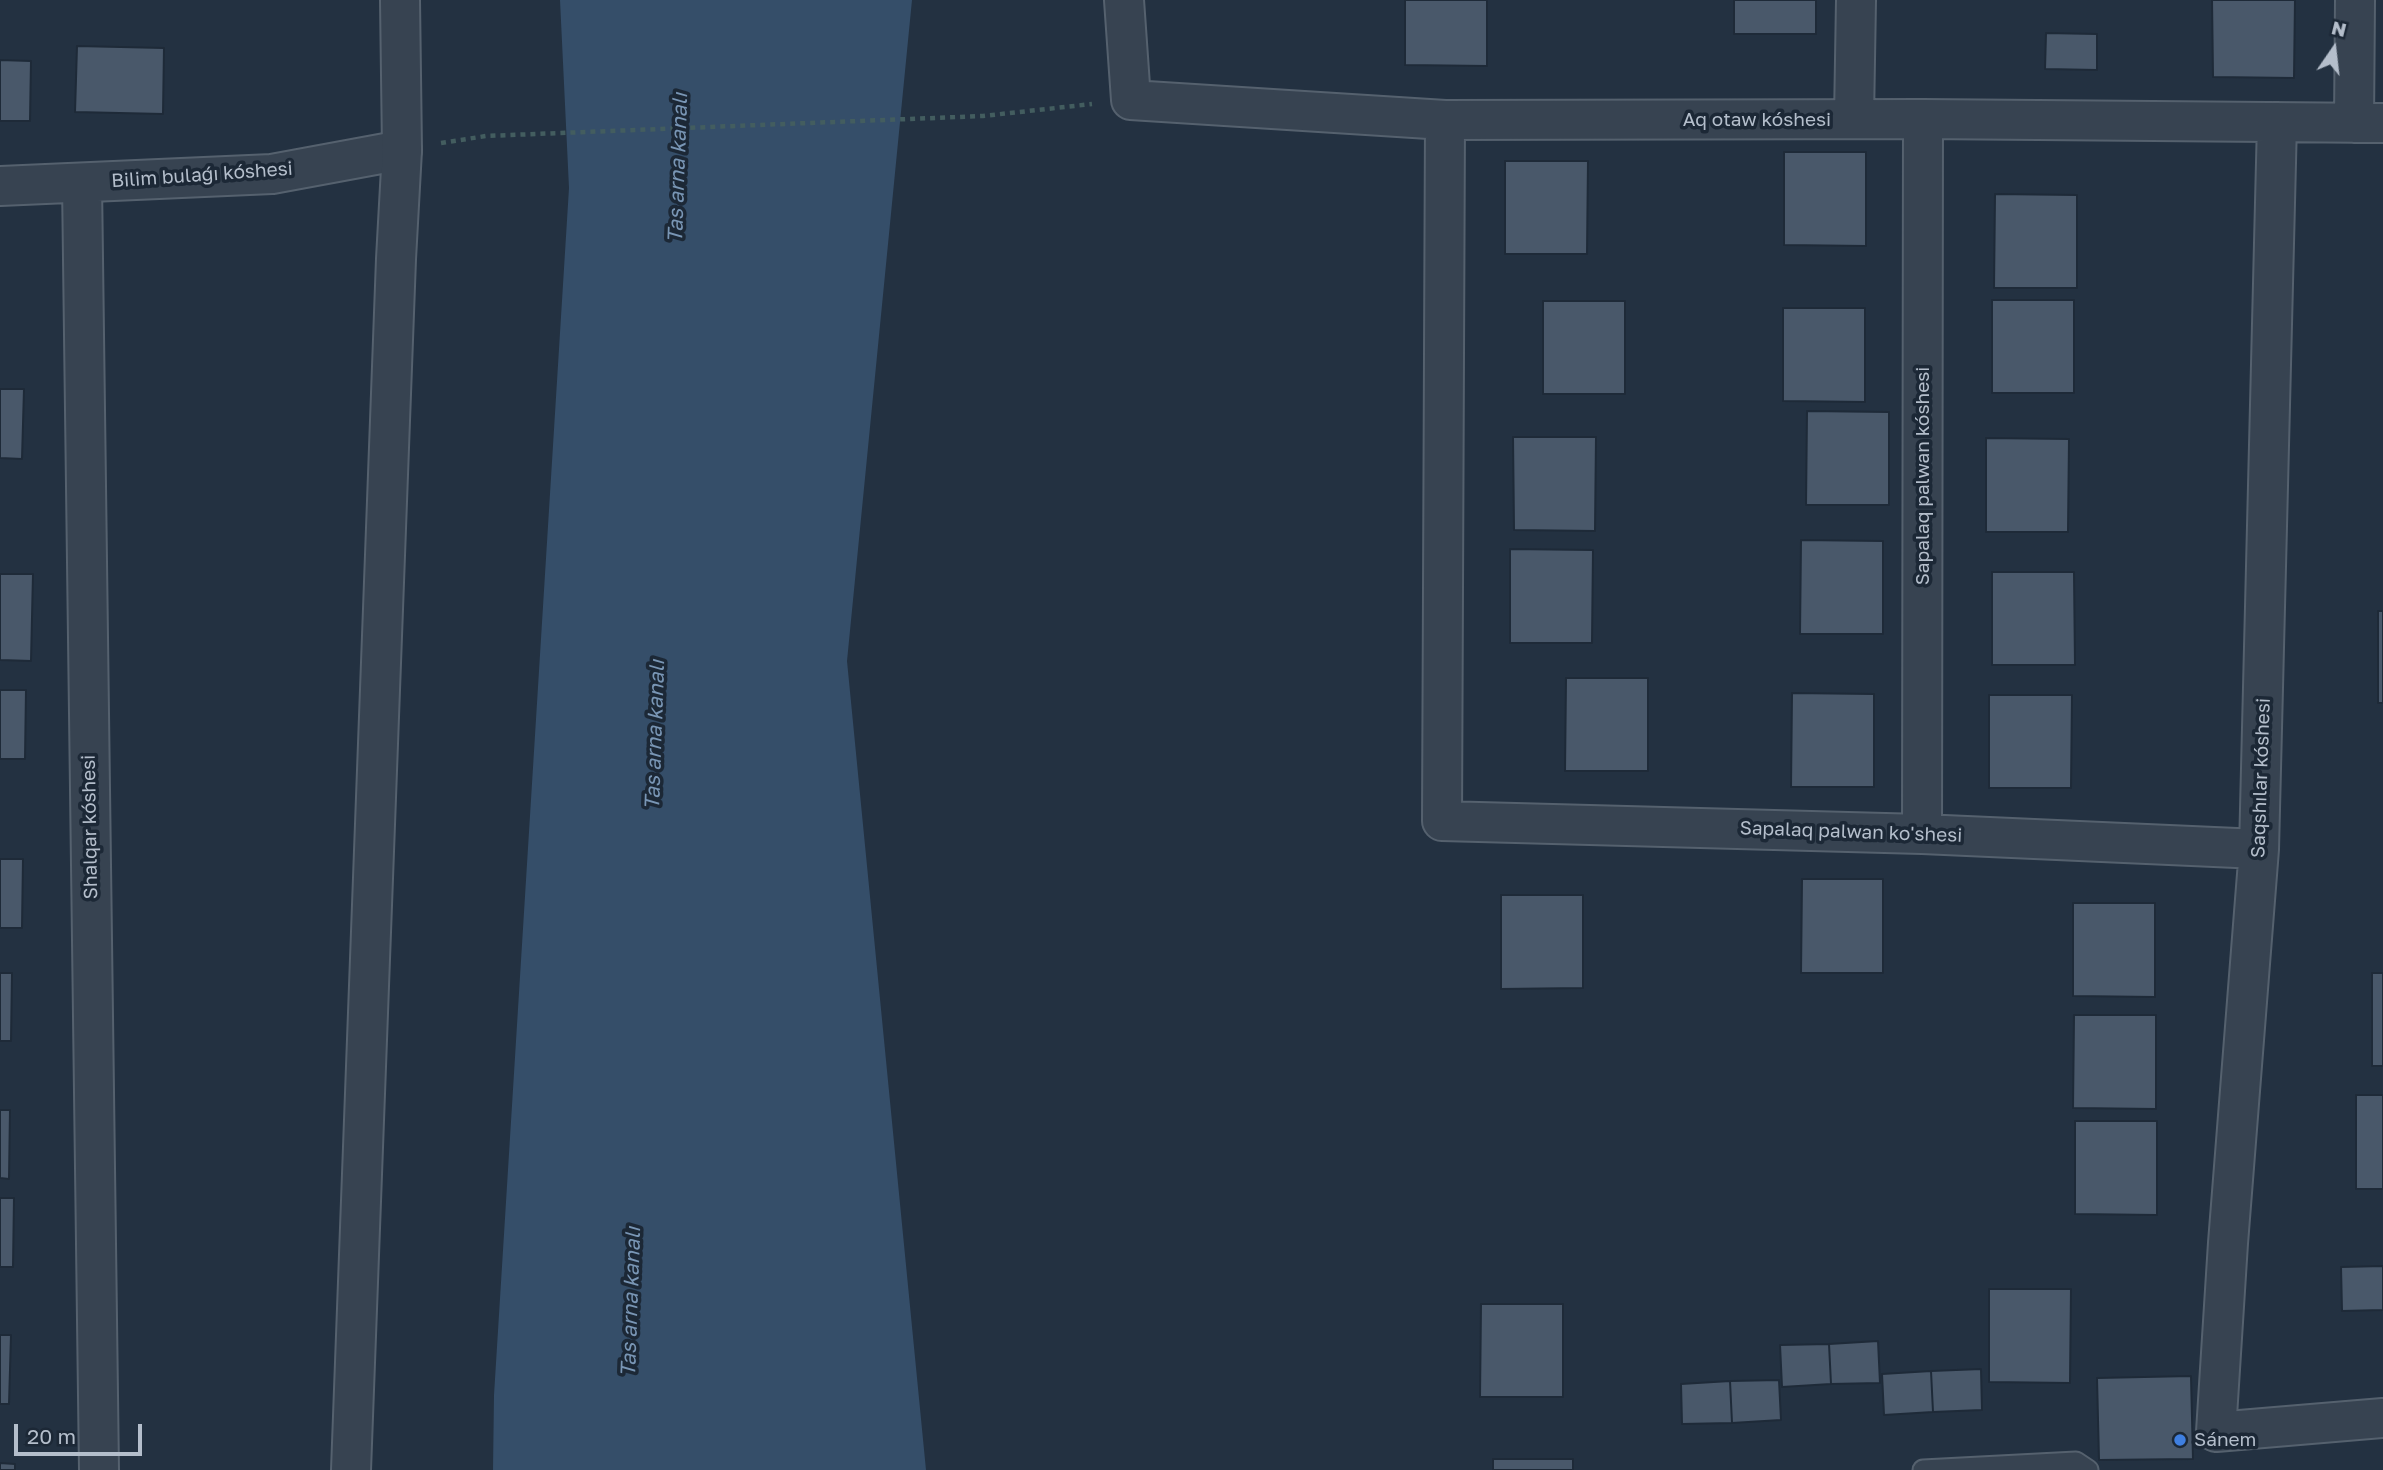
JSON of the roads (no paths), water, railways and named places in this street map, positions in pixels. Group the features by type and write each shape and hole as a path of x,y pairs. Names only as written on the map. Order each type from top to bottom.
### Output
{"street":[{"path":"351,1470 402,150 400,0"},
{"name":"Aq otaw kóshesi","path":"1124,0 1131,100 1445,120 1923,119 2368,123"},
{"path":"1854,120 1856,0"},
{"path":"2355,0 2368,123"},
{"name":"Sapalaq palwan kóshesi","path":"1923,119 1923,834"},
{"name":"Sapalaq palwan ko'shesi","path":"1445,120 1442,821 1923,834 2259,849"},
{"name":"Saqshılar kóshesi","path":"2277,122 2259,849 2216,1432 2383,1418"},
{"name":"Bilim bulaǵı kóshesi","path":"0,186 272,174 402,150"},
{"name":"Shalqar kóshesi","path":"82,183 99,1470"}],"lane":[{"path":"1923,1470 2076,1462 2088,1470"}],"water":[{"name":"Tas arna kanalı","path":"560,0 912,0 847,661 926,1470 493,1470 494,1395 569,188"}],"place":[{"name":"Sánem","path":"2180,1440"}]}
